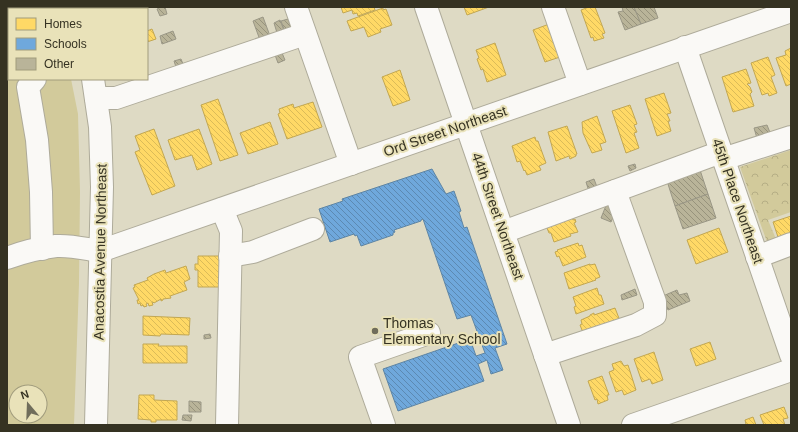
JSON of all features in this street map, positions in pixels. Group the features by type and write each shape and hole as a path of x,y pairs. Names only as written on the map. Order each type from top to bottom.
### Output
{"street":[{"path":"296,7 351,164"},
{"name":"44th Street Northeast","path":"426,7 569,425"},
{"path":"553,7 580,84"},
{"name":"Ord Street Northeast","path":"100,251 791,11"},
{"path":"94,89 116,98 306,34"},
{"name":"45th Place Northeast","path":"685,47 791,355"},
{"path":"34,80 28,87 37,140 42,249"},
{"name":"Anacostia Avenue Northeast","path":"94,89 101,147 102,187 96,425"},
{"path":"503,232 615,191 722,156 791,137"},
{"path":"545,355 636,325 655,316 655,302 615,191"},
{"path":"222,209 231,231 227,425"},
{"path":"230,256 253,252 313,229"},
{"path":"757,257 791,244"},
{"path":"7,258 24,252 57,246 76,247 100,251"},
{"path":"384,425 360,357 429,332"},
{"path":"633,425 791,370"}],"green space":[{"path":"7,7 54,8 8,8 8,80 71,80 78,114 80,192 79,283 74,425 7,425"},
{"path":"791,150 791,212 768,220 776,239 767,242 740,167"}],"building: Homes":[{"path":"111,7 132,7 132,8"},
{"path":"341,7 374,7 375,10 358,16 357,13 353,14 352,10 343,13"},
{"path":"464,7 489,7 467,15"},
{"path":"589,7 595,7 605,33 602,34 604,38 594,41 593,37 591,38 581,10"},
{"path":"383,8 383,10 386,9 392,25 380,29 381,32 368,37 364,27 351,31 347,21"},
{"path":"552,23 563,56 545,62 533,30"},
{"path":"152,29 156,39 148,42 148,31"},
{"path":"495,43 506,75 487,82 483,69 481,70 477,59 479,58 476,50"},
{"path":"791,48 791,84 786,86 776,58 786,55 785,51"},
{"path":"768,57 775,75 771,77 777,93 769,96 768,93 762,95 751,63"},
{"path":"746,69 751,83 747,84 752,92 750,94 754,106 733,112 722,77"},
{"path":"400,70 410,100 393,106 382,77"},
{"path":"664,93 671,113 667,114 670,121 668,121 671,131 657,136 645,99"},
{"path":"218,99 238,155 220,161 201,105"},
{"path":"313,102 322,127 287,139 278,114 280,113 279,109 293,104 294,108"},
{"path":"630,105 637,124 634,125 637,132 634,133 639,148 626,153 612,111"},
{"path":"597,116 606,142 600,144 602,150 592,153 583,133 582,122"},
{"path":"270,122 278,144 248,154 240,133"},
{"path":"567,126 577,154 570,159 569,156 556,161 548,132"},
{"path":"154,129 175,186 152,195 135,152 140,150 135,136"},
{"path":"199,129 212,164 197,170 192,155 175,160 168,140"},
{"path":"535,137 536,141 538,141 546,163 539,166 541,170 527,175 520,161 517,162 512,146"},
{"path":"791,216 791,236 779,240 773,222"},
{"path":"572,218 573,220 575,219 576,222 574,223 578,232 570,234 571,236 554,242 551,233 549,233 547,228"},
{"path":"719,228 728,252 696,264 687,240"},
{"path":"578,243 579,246 582,245 586,257 563,266 559,256 557,257 555,252"},
{"path":"198,256 220,256 219,287 198,287 198,270 195,270 195,264 198,264"},
{"path":"590,264 595,264 600,277 595,279 596,280 569,289 564,273"},
{"path":"186,266 190,279 184,282 187,290 170,296 171,298 163,299 161,301 161,299 154,303 152,302 153,305 149,306 148,303 146,304 147,306 144,307 143,305 141,306 140,303 138,304 137,300 139,300 133,288 135,287 134,285 148,280 147,278 154,274 165,270 166,273"},
{"path":"597,288 604,304 576,314 574,307 576,306 573,297"},
{"path":"615,308 622,326 584,335 580,325 582,324 581,320 594,313 594,315"},
{"path":"143,316 190,318 189,335 143,335"},
{"path":"710,342 716,359 696,366 690,349"},
{"path":"143,344 159,344 158,346 187,346 187,363 143,363"},
{"path":"654,352 663,380 652,384 650,379 642,382 634,359"},
{"path":"621,361 624,366 628,365 636,390 624,395 622,390 616,392 609,372 614,370 612,364"},
{"path":"602,376 609,395 607,395 608,400 598,404 588,381"},
{"path":"139,395 154,395 154,400 177,401 177,420 156,420 156,422 151,422 151,420 138,419"},
{"path":"784,407 788,418 783,419 785,425 764,425 760,415"},
{"path":"753,417 756,425 743,425 746,424 745,420"}],"building: Schools":[{"path":"432,169 446,194 454,191 461,211 459,212 464,228 467,227 507,344 495,348 503,370 491,374 487,360 478,364 484,381 398,411 383,369 470,339 476,356 485,353 471,315 457,319 423,219 394,230 395,232 393,235 361,246 357,235 355,236 354,234 330,242 319,209 343,201 342,199"}],"building: Other":[{"path":"165,7 167,14 160,16 157,9"},
{"path":"622,7 634,7 641,24 625,30 618,12 623,11"},
{"path":"634,7 654,7 658,18 641,24"},
{"path":"263,17 270,36 260,40 253,21"},
{"path":"288,19 292,30 285,32 281,21"},
{"path":"280,20 285,33 278,36 274,23"},
{"path":"173,31 176,39 162,44 160,36"},
{"path":"282,53 285,60 278,63 275,55"},
{"path":"181,59 183,64 176,67 174,61"},
{"path":"767,125 773,140 759,145 754,128"},
{"path":"635,164 636,168 630,171 628,166"},
{"path":"700,170 708,194 675,206 667,181"},
{"path":"594,179 600,195 591,198 586,182"},
{"path":"708,194 716,218 683,229 675,206"},
{"path":"607,203 617,208 611,222 601,218"},
{"path":"635,289 637,295 622,300 621,295"},
{"path":"677,290 679,295 687,293 690,301 668,310 663,296"},
{"path":"210,334 211,338 204,339 204,335"},
{"path":"189,401 201,402 201,412 189,412"},
{"path":"183,415 192,415 191,421 182,420"}],"place":[{"name":"Thomas Elementary School","path":"375,331"}]}
